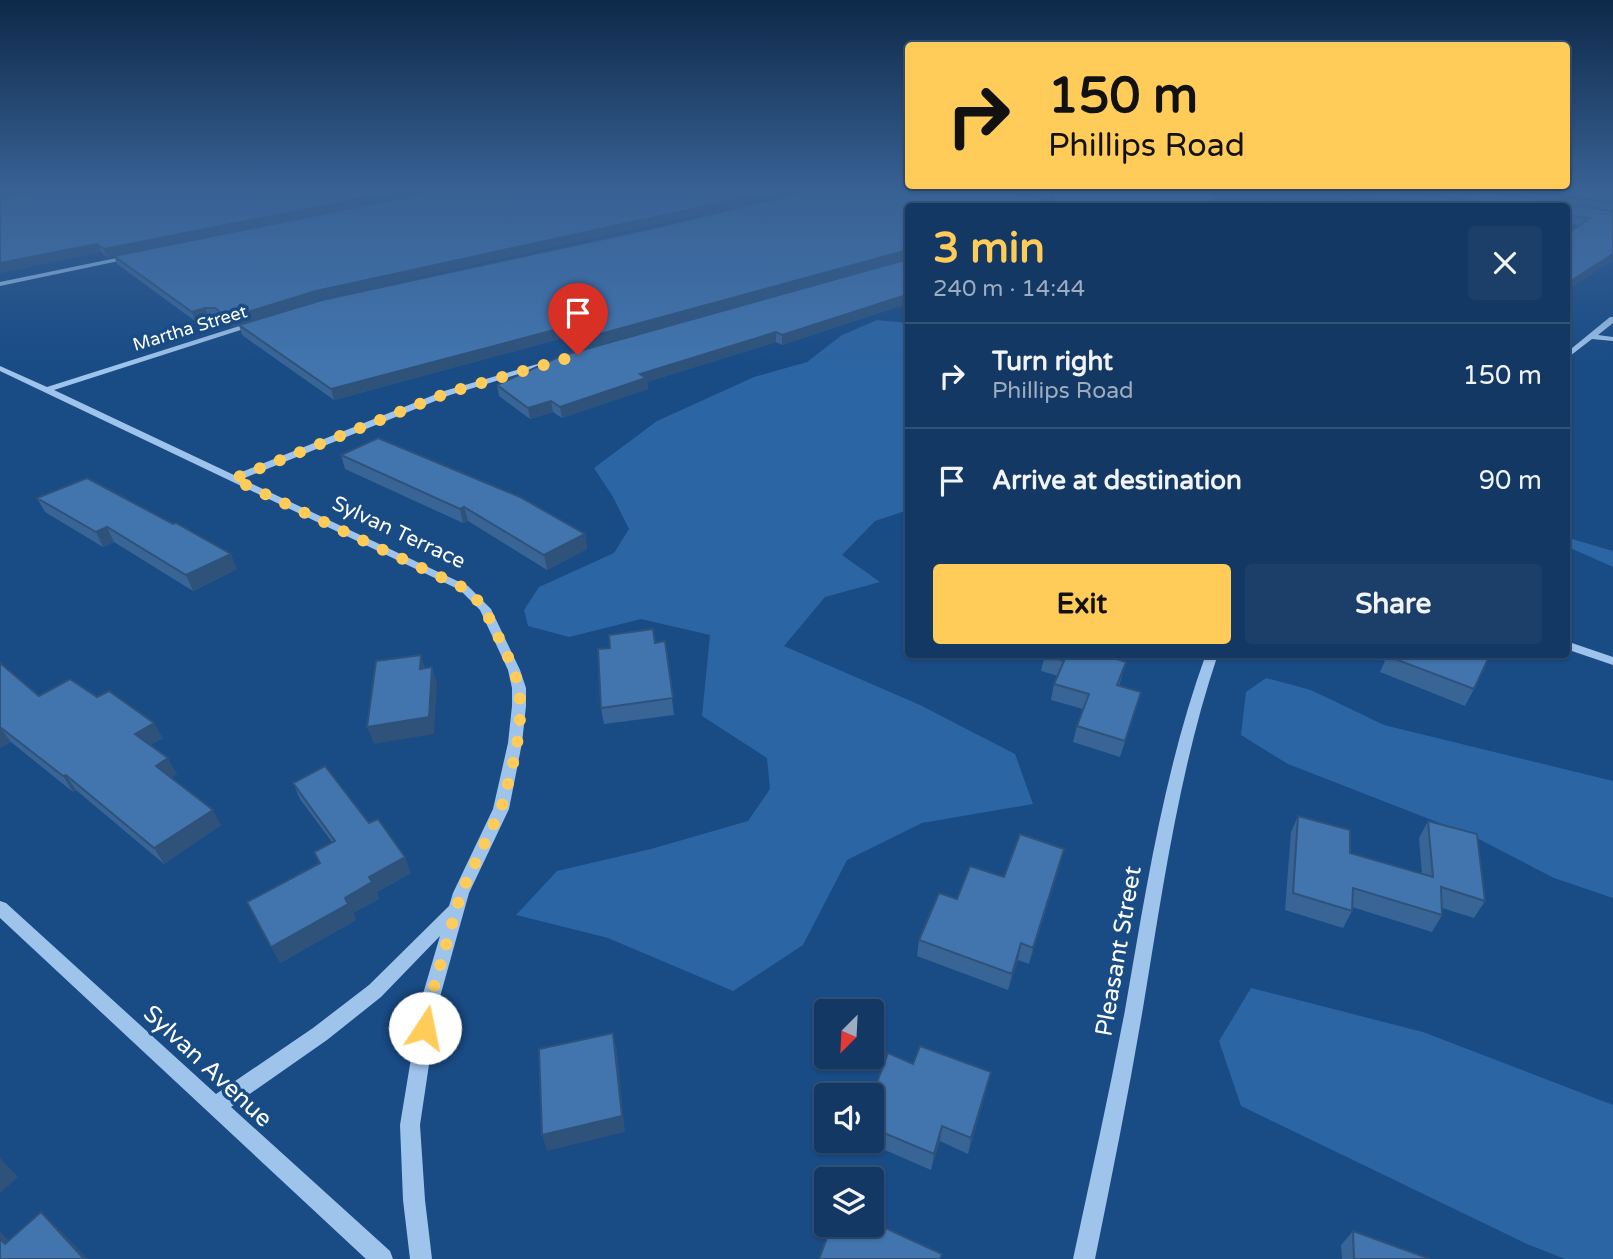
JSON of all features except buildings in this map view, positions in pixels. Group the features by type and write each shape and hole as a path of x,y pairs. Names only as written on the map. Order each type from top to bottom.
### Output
{"street":[{"path":"0,284 139,256"},
{"path":"1570,354 1613,319"},
{"name":"Martha Street","path":"47,390 267,321"},
{"path":"1591,337 1613,339"},
{"path":"233,479 447,393 564,359"},
{"name":"Sylvan Terrace","path":"0,368 464,588 476,596 485,609 519,688 518,724 501,809 456,909 429,1004 410,1125 414,1200 421,1259"},
{"path":"1570,646 1613,661"},
{"name":"Pleasant Street","path":"1084,1259 1134,1010 1161,842 1193,702 1210,658"},
{"name":"Sylvan Avenue","path":"0,908 382,1259"},
{"name":"Sylvan Terrace","path":"216,1106 320,1034 375,991 456,909"}],"shaded area":[{"path":"877,320 905,323 905,511 875,521 842,555 880,582 825,597 784,646 920,705 1015,754 1033,804 922,823 847,860 803,945 733,991 608,938 516,915 557,871 651,849 748,821 770,789 767,758 702,716 710,635 641,619 569,637 528,626 524,610 539,587 614,553 629,529 594,468 657,421 754,377 807,362 842,335"},
{"path":"1572,539 1613,551 1613,567 1570,548"},
{"path":"1266,678 1311,690 1384,725 1613,781 1613,898 1554,878 1473,836 1288,764 1241,735 1246,692"},
{"path":"1251,988 1423,1032 1613,1105 1613,1259 1565,1259 1527,1244 1241,1106 1219,1041"}],"route":[{"path":"425,1028 429,1004 461,893 501,809 504,797 518,724 519,688 514,670 476,596 233,479 447,393 578,355"}]}
